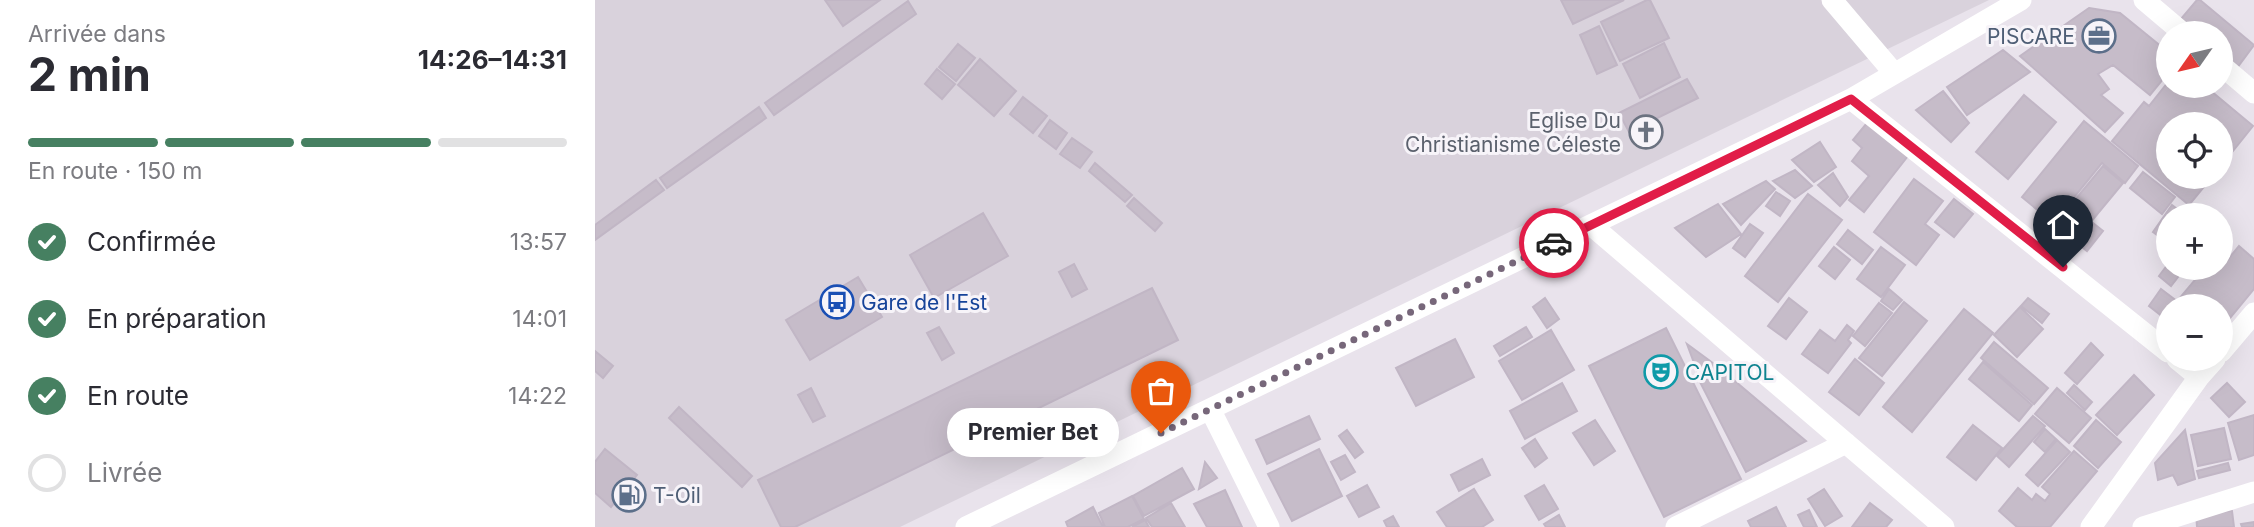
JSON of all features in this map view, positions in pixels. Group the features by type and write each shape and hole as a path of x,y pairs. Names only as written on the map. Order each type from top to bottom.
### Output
{"street":[{"path":"1832,0 1894,73"},
{"path":"967,527 1851,99 2021,0"},
{"path":"2144,0 2169,21"},
{"path":"2233,75 2254,93"},
{"path":"1851,99 2156,342"},
{"path":"1591,225 1944,527"},
{"path":"2233,338 2254,313"},
{"path":"2192,371 2199,377"},
{"path":"2091,527 2204,371"},
{"path":"1210,409 1269,527"},
{"path":"1676,527 1846,443"},
{"path":"2143,527 2254,492"}],"shaded area":[{"path":"595,0 1989,0 900,527 595,527"}],"building":[{"path":"825,0 880,0 843,26"},
{"path":"1561,0 1624,0 1573,24"},
{"path":"1650,0 1669,38 1620,61 1601,22"},
{"path":"2197,0 2200,0 2225,21 2181,21"},
{"path":"908,1 916,14 774,115 765,103"},
{"path":"2089,8 2120,13 2156,42 2156,88 2150,95 2113,65 2098,74 2109,89 2101,95 2123,113 2105,132 2020,56"},
{"path":"1599,26 1617,65 1597,74 1580,35"},
{"path":"2233,28 2254,45 2237,68 2233,64"},
{"path":"1664,43 1680,77 1640,98 1623,64"},
{"path":"958,44 975,58 956,81 939,67"},
{"path":"2003,50 2030,72 1967,115 1947,87"},
{"path":"980,59 1016,91 994,116 958,85"},
{"path":"937,69 955,84 942,99 925,84"},
{"path":"1687,79 1698,98 1629,132 1619,113"},
{"path":"1943,91 1969,123 1951,142 1916,110"},
{"path":"2024,95 2056,122 2008,179 1976,152"},
{"path":"1023,97 1047,116 1033,133 1010,114"},
{"path":"2156,97 2219,98 2253,126 2233,151 2233,112 2156,112 2156,178 2112,141 2144,102 2149,106"},
{"path":"759,107 766,118 667,188 660,178"},
{"path":"1050,120 1067,133 1056,149 1039,136"},
{"path":"2084,121 2138,166 2125,183 2102,163 2053,223 2022,197"},
{"path":"1867,123 1908,156 1864,212 1849,200 1869,176 1852,161 1862,148 1853,140"},
{"path":"1072,138 1092,152 1080,168 1060,154"},
{"path":"1820,142 1836,167 1814,182 1792,160"},
{"path":"1095,163 1132,195 1125,202 1089,171"},
{"path":"2103,166 2123,183 2075,241 2055,224"},
{"path":"1795,170 1812,186 1795,198 1773,181"},
{"path":"2143,172 2156,182 2156,189 2165,189 2175,197 2170,203 2156,203 2156,209 2130,188"},
{"path":"1833,173 1848,197 1840,206 1818,185"},
{"path":"1914,179 1943,201 1925,224 1939,235 1916,265 1874,232"},
{"path":"656,180 664,190 595,240 595,225"},
{"path":"1766,181 1775,189 1741,225 1723,204"},
{"path":"2170,189 2202,189 2191,203 2187,203"},
{"path":"1776,192 1790,201 1780,216 1766,206"},
{"path":"1808,194 1842,220 1778,302 1745,276"},
{"path":"1134,198 1162,223 1155,231 1127,206"},
{"path":"1954,199 1973,214 1954,237 1935,222"},
{"path":"1718,204 1741,234 1706,257 1675,228"},
{"path":"983,213 1008,256 934,298 910,255"},
{"path":"2093,223 2103,231 2087,251 2077,243"},
{"path":"1750,224 1763,233 1745,257 1733,248"},
{"path":"1848,230 1873,250 1862,264 1837,244"},
{"path":"2239,246 2254,259 2254,289 2233,314 2233,294 2183,294 2195,280 2233,280 2233,253"},
{"path":"1834,247 1850,260 1835,279 1819,266"},
{"path":"1881,247 1905,265 1881,297 1857,279"},
{"path":"1074,264 1087,289 1072,297 1059,272"},
{"path":"858,277 882,317 810,360 786,320"},
{"path":"2164,280 2176,280 2171,286"},
{"path":"1152,288 1178,340 795,527 781,527 758,480"},
{"path":"1889,289 1902,300 1893,310 1881,301"},
{"path":"2156,296 2156,312 2149,306"},
{"path":"1545,298 1559,319 1547,328 1533,307"},
{"path":"1789,298 1807,312 1786,339 1768,326"},
{"path":"2028,298 2049,314 2042,323 2021,306"},
{"path":"1904,302 1927,321 1882,376 1859,358"},
{"path":"1879,303 1892,313 1865,346 1853,336"},
{"path":"2020,307 2043,329 2017,357 1994,335"},
{"path":"1964,309 1993,333 1912,432 1883,407"},
{"path":"1847,325 1854,331 1848,340 1851,343 1828,373 1802,354 1820,330 1835,341"},
{"path":"939,327 954,353 942,360 927,333"},
{"path":"1526,327 1532,337 1500,356 1494,346"},
{"path":"1666,328 1741,479 1664,517 1589,366"},
{"path":"1551,330 1574,370 1522,400 1499,361"},
{"path":"1455,339 1474,377 1416,406 1396,368"},
{"path":"1994,342 2048,388 2034,404 1981,358"},
{"path":"2091,343 2103,355 2077,384 2065,373"},
{"path":"1687,344 1721,369 1700,379"},
{"path":"595,351 613,366 603,378 595,371"},
{"path":"1855,359 1884,383 1859,415 1829,392"},
{"path":"1983,362 2032,405 2019,421 1969,379"},
{"path":"1723,371 1806,441 1746,472 1700,382"},
{"path":"2134,375 2154,395 2117,435 2096,415"},
{"path":"1562,383 1577,411 1525,439 1510,411"},
{"path":"2227,383 2245,402 2229,417 2211,398"},
{"path":"2074,385 2092,402 2085,410 2067,393"},
{"path":"811,388 825,416 813,422 798,395"},
{"path":"2057,388 2091,418 2069,443 2035,414"},
{"path":"679,407 752,476 742,487 669,418"},
{"path":"2254,415 2254,455 2239,460 2228,423"},
{"path":"1309,416 1320,439 1267,464 1256,440"},
{"path":"2033,416 2045,426 2009,467 1997,456"},
{"path":"1595,420 1615,451 1594,465 1573,433"},
{"path":"2096,420 2121,442 2098,468 2074,446"},
{"path":"1973,425 2002,448 1976,480 1947,457"},
{"path":"2224,428 2231,459 2198,466 2191,435"},
{"path":"2045,429 2056,439 2045,452 2034,442"},
{"path":"1347,430 1363,452 1355,458 1339,436"},
{"path":"2185,430 2195,479 2178,485 2173,475 2158,480 2155,463"},
{"path":"1535,439 1547,458 1535,467 1522,448"},
{"path":"2057,440 2070,452 2038,486 2026,475"},
{"path":"605,449 637,475 611,507 595,493 595,462"},
{"path":"1319,449 1342,496 1292,521 1268,474"},
{"path":"2074,451 2097,471 2050,527 2017,527 1999,511 2018,488 2032,500 2036,494 2045,501 2050,494 2042,487"},
{"path":"1345,455 1355,472 1341,480 1331,462"},
{"path":"1482,459 1490,475 1459,491 1451,475"},
{"path":"1205,462 1217,478 1199,489"},
{"path":"2228,463 2230,470 2199,478 2197,471"},
{"path":"1182,468 1194,489 1144,516 1133,496"},
{"path":"1367,485 1379,507 1359,517 1347,496"},
{"path":"1544,485 1558,509 1539,520 1525,496"},
{"path":"1474,489 1493,520 1482,527 1447,527 1437,512"},
{"path":"1824,489 1842,516 1825,526 1808,499"},
{"path":"1225,490 1242,527 1207,527 1194,504"},
{"path":"1132,496 1144,519 1128,527 1105,527 1099,513"},
{"path":"1171,503 1185,527 1152,527 1146,518"},
{"path":"1870,503 1892,520 1886,527 1852,527"},
{"path":"1093,507 1103,527 1068,527 1066,522"},
{"path":"1776,507 1786,527 1751,527 1748,521"},
{"path":"1809,510 1817,527 1804,527 1798,515"},
{"path":"2232,511 2234,527 2197,527 2196,513"},
{"path":"1559,515 1565,527 1546,527 1544,524"},
{"path":"1393,516 1399,527 1387,527 1384,521"},
{"path":"1145,520 1149,527 1132,527"},
{"path":"2254,522 2254,527 2242,527 2241,524"}],"way so far":[{"path":"1161,433 1554,243"}],"place":[{"name":"PISCARE","path":"2099,36"},
{"name":"Eglise Du Christianisme Céleste","path":"1646,132"},
{"name":"Gare de l'Est","path":"837,302"},
{"name":"CAPITOL","path":"1661,372"},
{"name":"Premier Bet","path":"1161,433"},
{"name":"T-Oil","path":"629,495"}],"route":[{"path":"1554,243 1851,99 2063,267"}]}
